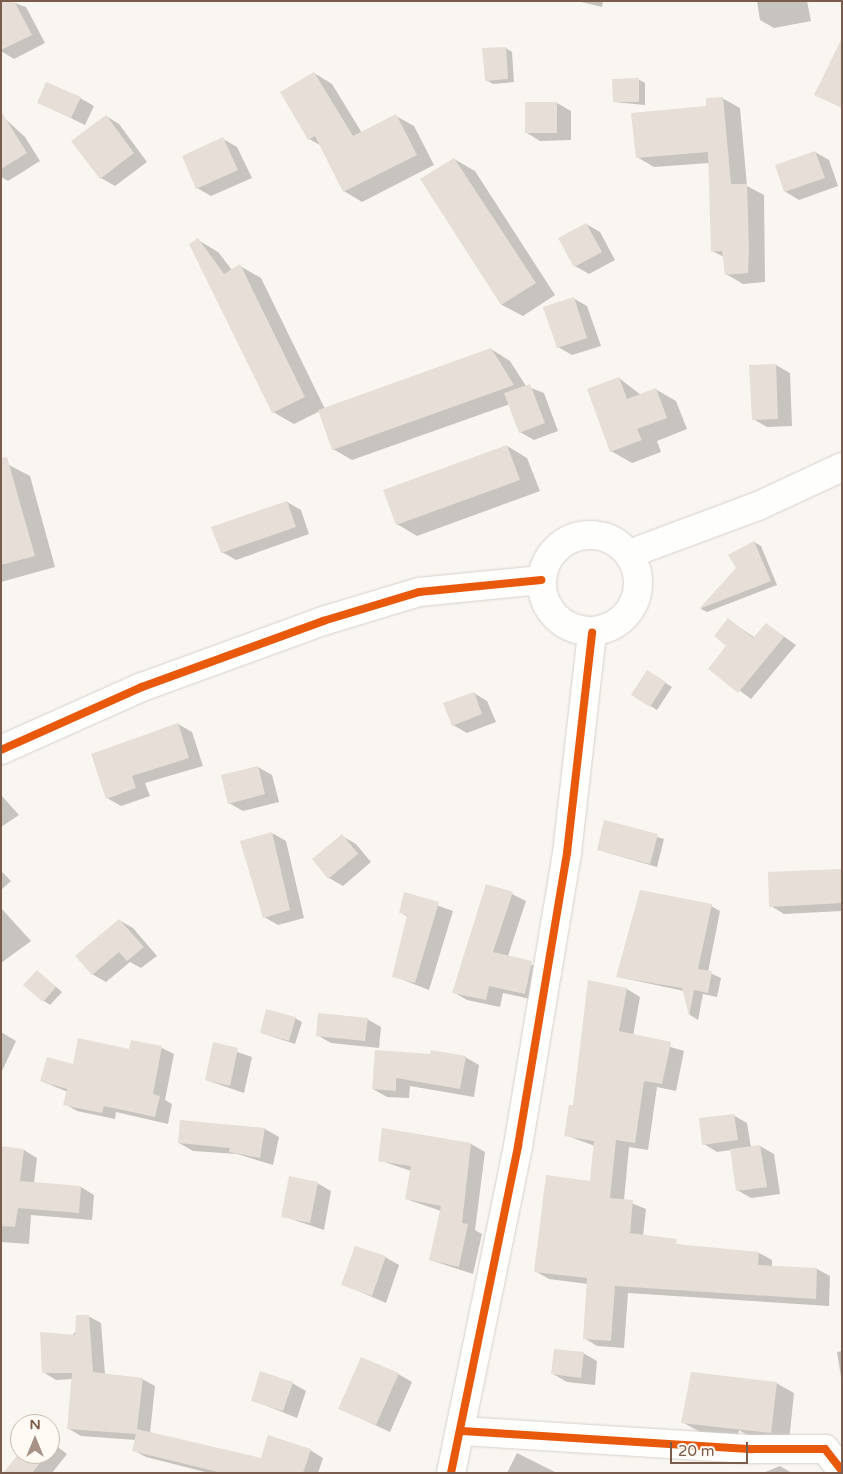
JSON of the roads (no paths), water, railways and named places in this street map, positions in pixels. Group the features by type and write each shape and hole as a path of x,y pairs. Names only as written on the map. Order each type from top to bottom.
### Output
{"street":[{"path":"629,554 758,506 842,467"},
{"path":"576,537 605,537 629,554 639,578 634,604 617,624 592,632 566,626 555,617 542,594 541,580 552,553 576,537"},
{"path":"1,750 142,687 323,621 419,592 541,580"},
{"path":"451,1473 462,1431 518,1146 567,853 592,632"},
{"path":"462,1431 752,1449 825,1449 842,1471"}]}
